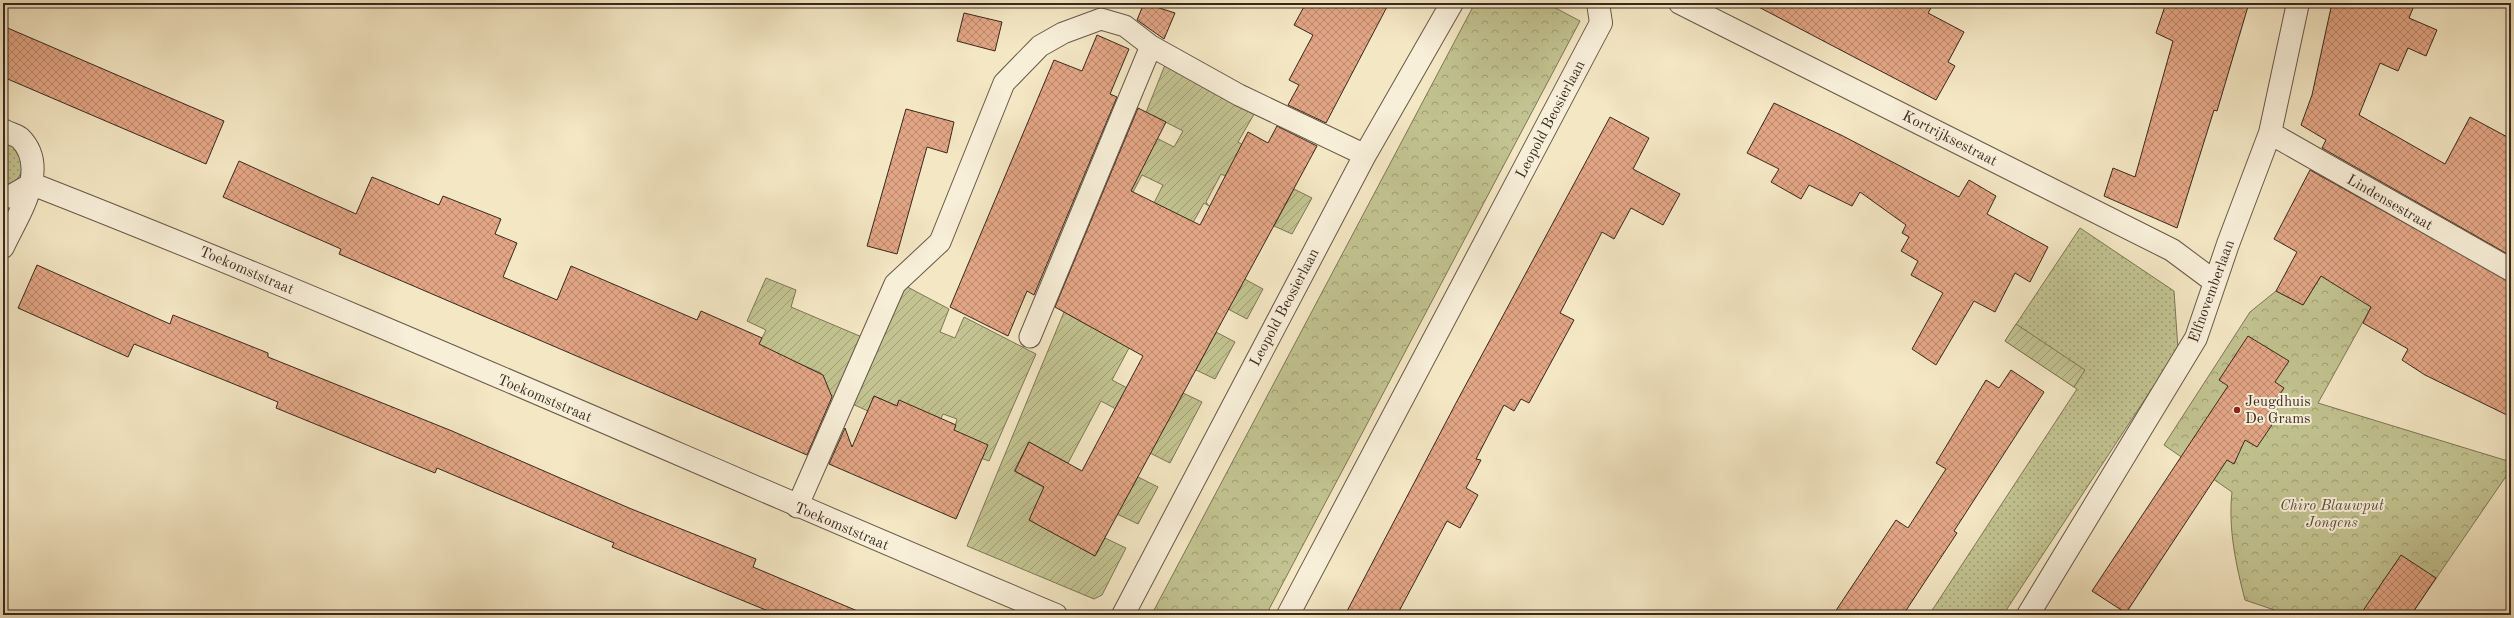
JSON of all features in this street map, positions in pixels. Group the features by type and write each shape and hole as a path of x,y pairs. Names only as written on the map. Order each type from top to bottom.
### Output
{"street":[{"name":"Leopold Beosierlaan","path":"1123,615 1365,155 1452,3"},
{"name":"Leopold Beosierlaan","path":"1288,615 1601,23 1598,3"},
{"name":"Kortrijksestraat","path":"1680,3 2172,250 2215,282"},
{"name":"Elfnovemberlaan","path":"2028,615 2196,338 2270,133 2298,3"},
{"path":"3,130 20,138 33,160 32,184 3,248"},
{"name":"Lindensestraat","path":"2270,133 2511,270"},
{"name":"Toekomststraat","path":"32,184 186,244 797,507 1056,615"},
{"path":"3,197 11,196 32,184"}],"lane":[{"path":"797,507 895,284 940,242 1004,83 1040,46 1063,33 1101,19 1125,26 1151,46 1239,95 1365,155"},
{"path":"1030,337 1151,46"}],"green space":[{"path":"1475,3 1546,3 1580,21 1266,615 1158,615 1153,612"},
{"path":"1167,60 1257,109 1238,142 1248,148 1231,179 1221,174 1206,202 1209,206 1204,203 1191,226 1153,205 1163,185 1142,175 1133,192 1119,185 1139,129 1174,147 1183,131 1152,115 1143,120"},
{"path":"3,138 15,143 24,166 17,181 3,186"},
{"path":"1294,189 1312,198 1292,234 1274,226"},
{"name":"Chiro Blauwput Jongens","path":"2383,208 2416,226 2318,403 2511,462 2511,469 2411,615 2289,615 2245,600 2236,560 2232,533 2232,492 2164,445 2250,312 2276,291 2303,305 2327,266 2354,256"},
{"path":"2080,228 2174,291 2178,349 2003,615 1929,615 2077,389 2005,341"},
{"path":"1180,244 1263,289 1247,319 1228,309 1242,285 1129,348 1112,380 1173,412 1183,393 1202,402 1170,463 1150,453 1160,433 1101,401 1068,463 1029,442 1014,471 1052,492 1035,523 1095,556 1105,538 1126,548 1102,595 1094,599 967,546 1064,312 1089,326 1105,297"},
{"path":"766,278 796,290 791,307 862,337 837,398 814,388 821,373 758,346 766,330 747,321"},
{"path":"900,283 949,309 940,332 955,338 964,317 1036,354 989,461 967,453 954,430 957,419 943,414 935,432 899,401 897,406 874,396 868,411 850,403"},
{"path":"2016,324 2085,370 2074,387 2005,341"},
{"path":"1216,332 1235,342 1215,379 1196,370"},
{"path":"1138,477 1158,487 1138,524 1117,514"}],"building":[{"path":"1144,3 1175,13 1164,39 1137,20"},
{"path":"1306,3 1389,3 1326,123 1288,105 1299,85 1289,80 1313,35 1294,25"},
{"path":"1751,3 1934,3 1928,13 1964,32 1948,62 1955,66 1936,100"},
{"path":"2166,3 2249,3 2217,111 2214,110 2177,228 2104,196 2113,168 2135,177 2173,41 2156,33"},
{"path":"2332,3 2415,3 2409,18 2437,30 2426,56 2408,48 2398,71 2380,63 2359,115 2445,164 2470,117 2511,139 2511,256 2322,148 2326,140 2301,125 2312,95"},
{"path":"964,13 1002,22 995,51 957,41"},
{"path":"3,26 224,121 206,164 3,77"},
{"path":"1097,35 1129,49 1110,94 1117,97 1034,295 1027,291 1008,336 950,307 1054,60 1082,71"},
{"path":"1774,103 1843,136 1959,197 1969,180 1996,196 1987,214 2048,247 2030,282 2015,273 1995,312 1974,301 1936,365 1912,349 1943,293 1911,275 1918,261 1901,251 1909,237 1902,233 1906,225 1860,192 1852,206 1809,185 1801,199 1771,182 1779,169 1747,153"},
{"path":"1138,108 1166,122 1131,191 1200,225 1248,132 1268,143 1277,126 1317,146 1095,556 1029,520 1044,487 1015,471 1029,442 1082,471 1143,356 1055,307"},
{"path":"906,109 954,122 947,153 927,147 897,254 867,246"},
{"path":"1610,117 1649,138 1633,169 1680,194 1663,225 1631,208 1614,239 1602,232 1560,313 1574,320 1529,403 1521,399 1514,411 1504,405 1476,459 1481,460 1466,488 1478,495 1460,528 1447,521 1397,615 1345,615 1456,403"},
{"path":"239,161 356,214 372,177 439,205 443,196 501,219 495,234 517,243 503,277 557,300 571,266 697,320 701,311 762,338 759,344 823,375 832,397 807,455 339,254 341,249 223,197"},
{"path":"2310,170 2511,282 2511,417 2425,375 2402,360 2408,349 2363,323 2371,307 2321,276 2303,305 2276,291 2297,252 2274,239"},
{"path":"37,265 170,324 173,315 268,353 268,357 452,431 629,508 756,559 753,567 867,615 778,615 612,547 614,543 437,468 435,473 276,408 278,402 134,344 128,357 18,308"},
{"path":"2248,336 2289,361 2275,382 2284,388 2270,410 2278,416 2257,447 2245,440 2234,464 2227,460 2126,613 2092,591 2228,386 2219,380"},
{"path":"2011,370 2044,392 1954,531 1957,533 1903,615 1833,615 1896,520 1908,528 1946,469 1936,463 1986,380 1999,388"},
{"path":"874,396 897,406 899,400 956,425 954,430 988,445 956,519 829,464 845,428 852,447"},
{"path":"2401,555 2436,578 2411,615 2360,615"}],"place":[{"name":"Jeugdhuis De Grams","path":"2237,410"}]}
